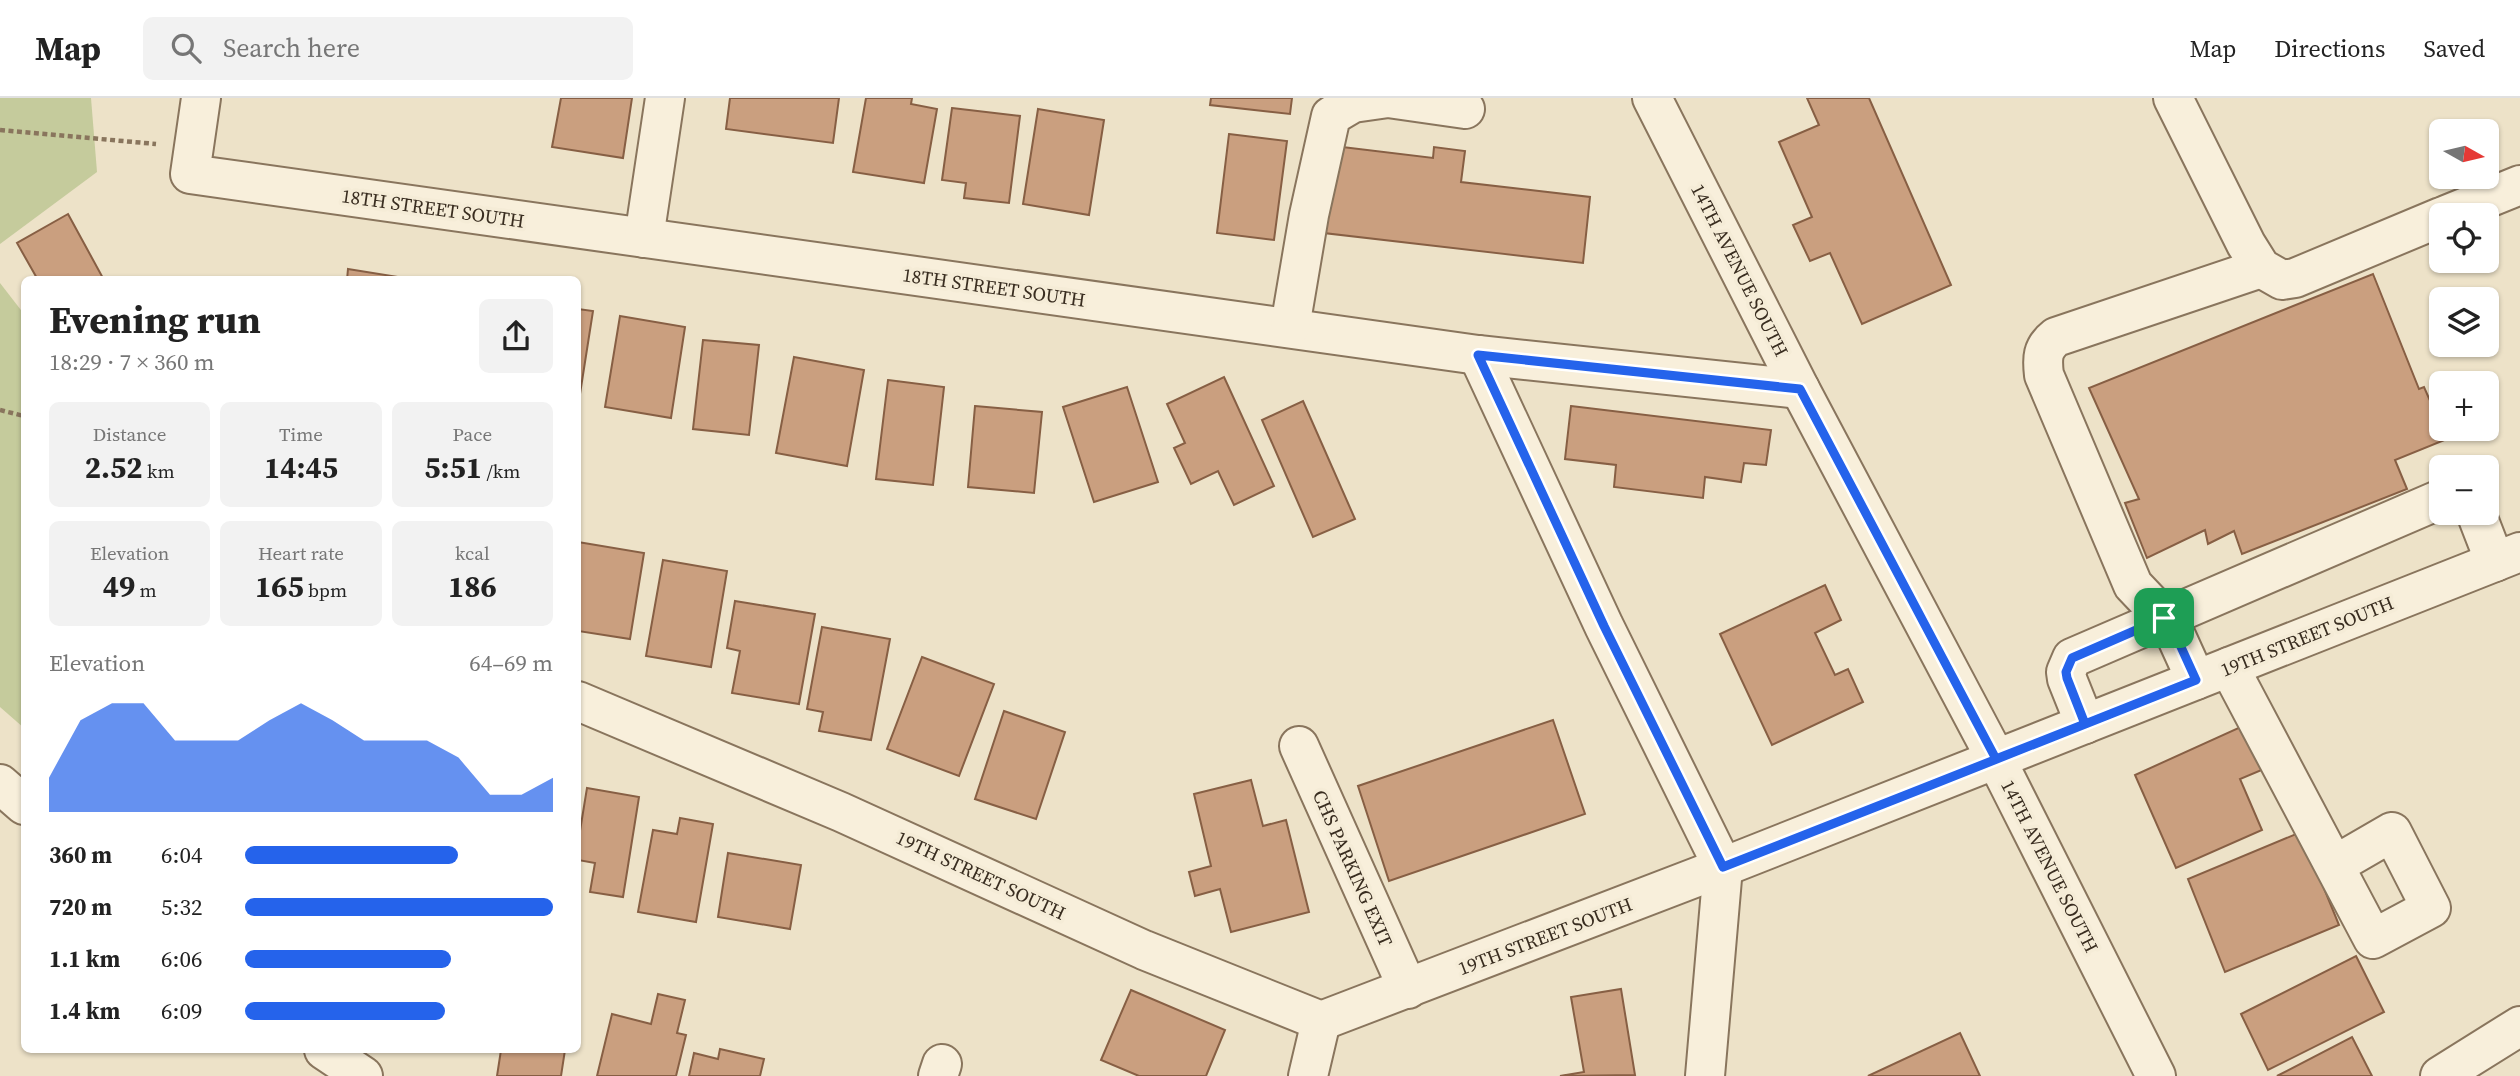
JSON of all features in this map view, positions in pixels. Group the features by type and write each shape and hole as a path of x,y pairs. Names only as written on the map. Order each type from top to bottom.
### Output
{"street":[{"path":"178,159 201,98"},
{"path":"644,239 665,98"},
{"name":"14TH AVENUE SOUTH","path":"1652,98 1800,389 1996,759 2156,1076"},
{"path":"2173,98 2246,244 2266,271 2282,280 2295,278 2429,222"},
{"path":"1290,327 1309,215 1331,116 1353,103 1388,99 1465,109"},
{"name":"18TH STREET SOUTH","path":"178,159 644,239 1478,355 1800,389"},
{"path":"2474,203 2520,184"},
{"path":"2266,271 2056,337 2047,344 2042,359 2044,374 2133,585 2212,673 2334,865"},
{"path":"1478,355 1604,626 1723,867 1704,1076"},
{"path":"2085,724 2067,678 2066,672 2072,658 2429,504"},
{"path":"2484,525 2507,557"},
{"name":"19TH STREET SOUTH","path":"581,702 841,812 1144,950 1321,1021 1723,867 2507,557"},
{"name":"CHS PARKING EXIT","path":"1299,746 1408,989"},
{"path":"0,784 21,802"},
{"path":"1308,1076 1321,1021"},
{"path":"2440,1076 2488,1062 2520,1026"},
{"path":"328,1053 363,1076"}],"path":[{"path":"0,130 178,159"},
{"path":"0,410 21,415"}],"green space":[{"path":"0,98 91,98 97,172 0,244"},
{"path":"0,283 21,310 21,725 0,707"}],"building":[{"path":"561,98 632,98 623,158 552,147"},
{"path":"730,98 839,98 833,143 726,129"},
{"path":"866,98 912,98 911,104 937,109 924,183 853,172"},
{"path":"1211,98 1292,98 1290,114 1210,105"},
{"path":"1807,98 1869,98 1951,285 1862,324 1830,253 1810,261 1793,225 1812,217 1779,142 1819,125"},
{"path":"952,108 1020,116 1009,203 964,198 966,183 942,180"},
{"path":"1038,109 1104,120 1089,215 1023,204"},
{"path":"1229,134 1287,141 1274,240 1217,233"},
{"path":"1334,146 1433,158 1434,147 1465,151 1461,182 1590,197 1583,263 1324,233"},
{"path":"68,214 102,276 36,276 17,243"},
{"path":"348,269 392,276 347,276"},
{"path":"2373,274 2419,389 2424,387 2429,398 2429,441 2442,441 2395,460 2407,489 2242,554 2234,531 2208,544 2205,530 2147,558 2125,503 2139,499 2089,388"},
{"path":"581,309 593,311 581,388"},
{"path":"620,316 685,327 671,418 605,407"},
{"path":"703,340 759,345 749,435 693,429"},
{"path":"794,357 864,370 847,466 776,453"},
{"path":"1224,377 1274,486 1234,505 1218,471 1191,484 1174,448 1185,443 1167,404"},
{"path":"888,380 944,387 933,485 876,479"},
{"path":"1127,387 1158,482 1094,502 1063,407"},
{"path":"1303,401 1355,519 1313,537 1262,420"},
{"path":"975,406 1042,412 1034,493 968,487"},
{"path":"1571,406 1771,430 1766,465 1744,463 1741,482 1705,477 1703,498 1614,487 1616,465 1565,459"},
{"path":"581,542 644,553 630,639 581,631"},
{"path":"663,560 727,571 711,667 646,656"},
{"path":"1825,585 1841,620 1815,633 1835,675 1848,669 1863,702 1772,745 1720,634"},
{"path":"735,601 815,614 799,704 732,693 740,651 727,648"},
{"path":"822,627 890,639 871,740 819,731 823,712 807,709"},
{"path":"922,657 994,684 959,776 887,749"},
{"path":"1004,711 1065,732 1036,819 975,799"},
{"path":"1553,720 1585,814 1389,881 1358,786"},
{"path":"2245,725 2264,769 2240,779 2262,830 2176,868 2135,775"},
{"path":"1251,780 1263,826 1286,820 1309,912 1231,932 1220,889 1195,896 1189,872 1211,866 1194,794"},
{"path":"587,788 639,797 623,897 590,892 595,863 581,861 581,825"},
{"path":"680,818 713,824 696,922 638,912 653,830 677,834"},
{"path":"2301,832 2339,925 2225,972 2188,879"},
{"path":"728,853 801,865 790,929 718,917"},
{"path":"2356,956 2384,1012 2268,1070 2241,1014"},
{"path":"1621,989 1635,1075 1560,1076 1584,1072 1571,997"},
{"path":"1131,990 1225,1030 1206,1076 1139,1076 1101,1060"},
{"path":"658,994 685,1000 677,1033 686,1035 676,1076 597,1076 612,1014 651,1024"},
{"path":"1960,1033 1980,1076 1868,1076"},
{"path":"2352,1037 2372,1076 2277,1076"},
{"path":"720,1049 764,1059 760,1076 689,1076 694,1053 718,1059"},
{"path":"501,1053 565,1053 561,1076 497,1076"}],"route":[{"path":"2164,618 2072,658 2066,672 2067,678 2085,724 1996,759 1800,389 1478,355 1604,626 1723,867 2085,724 2196,680 2171,625 2164,618"}]}
